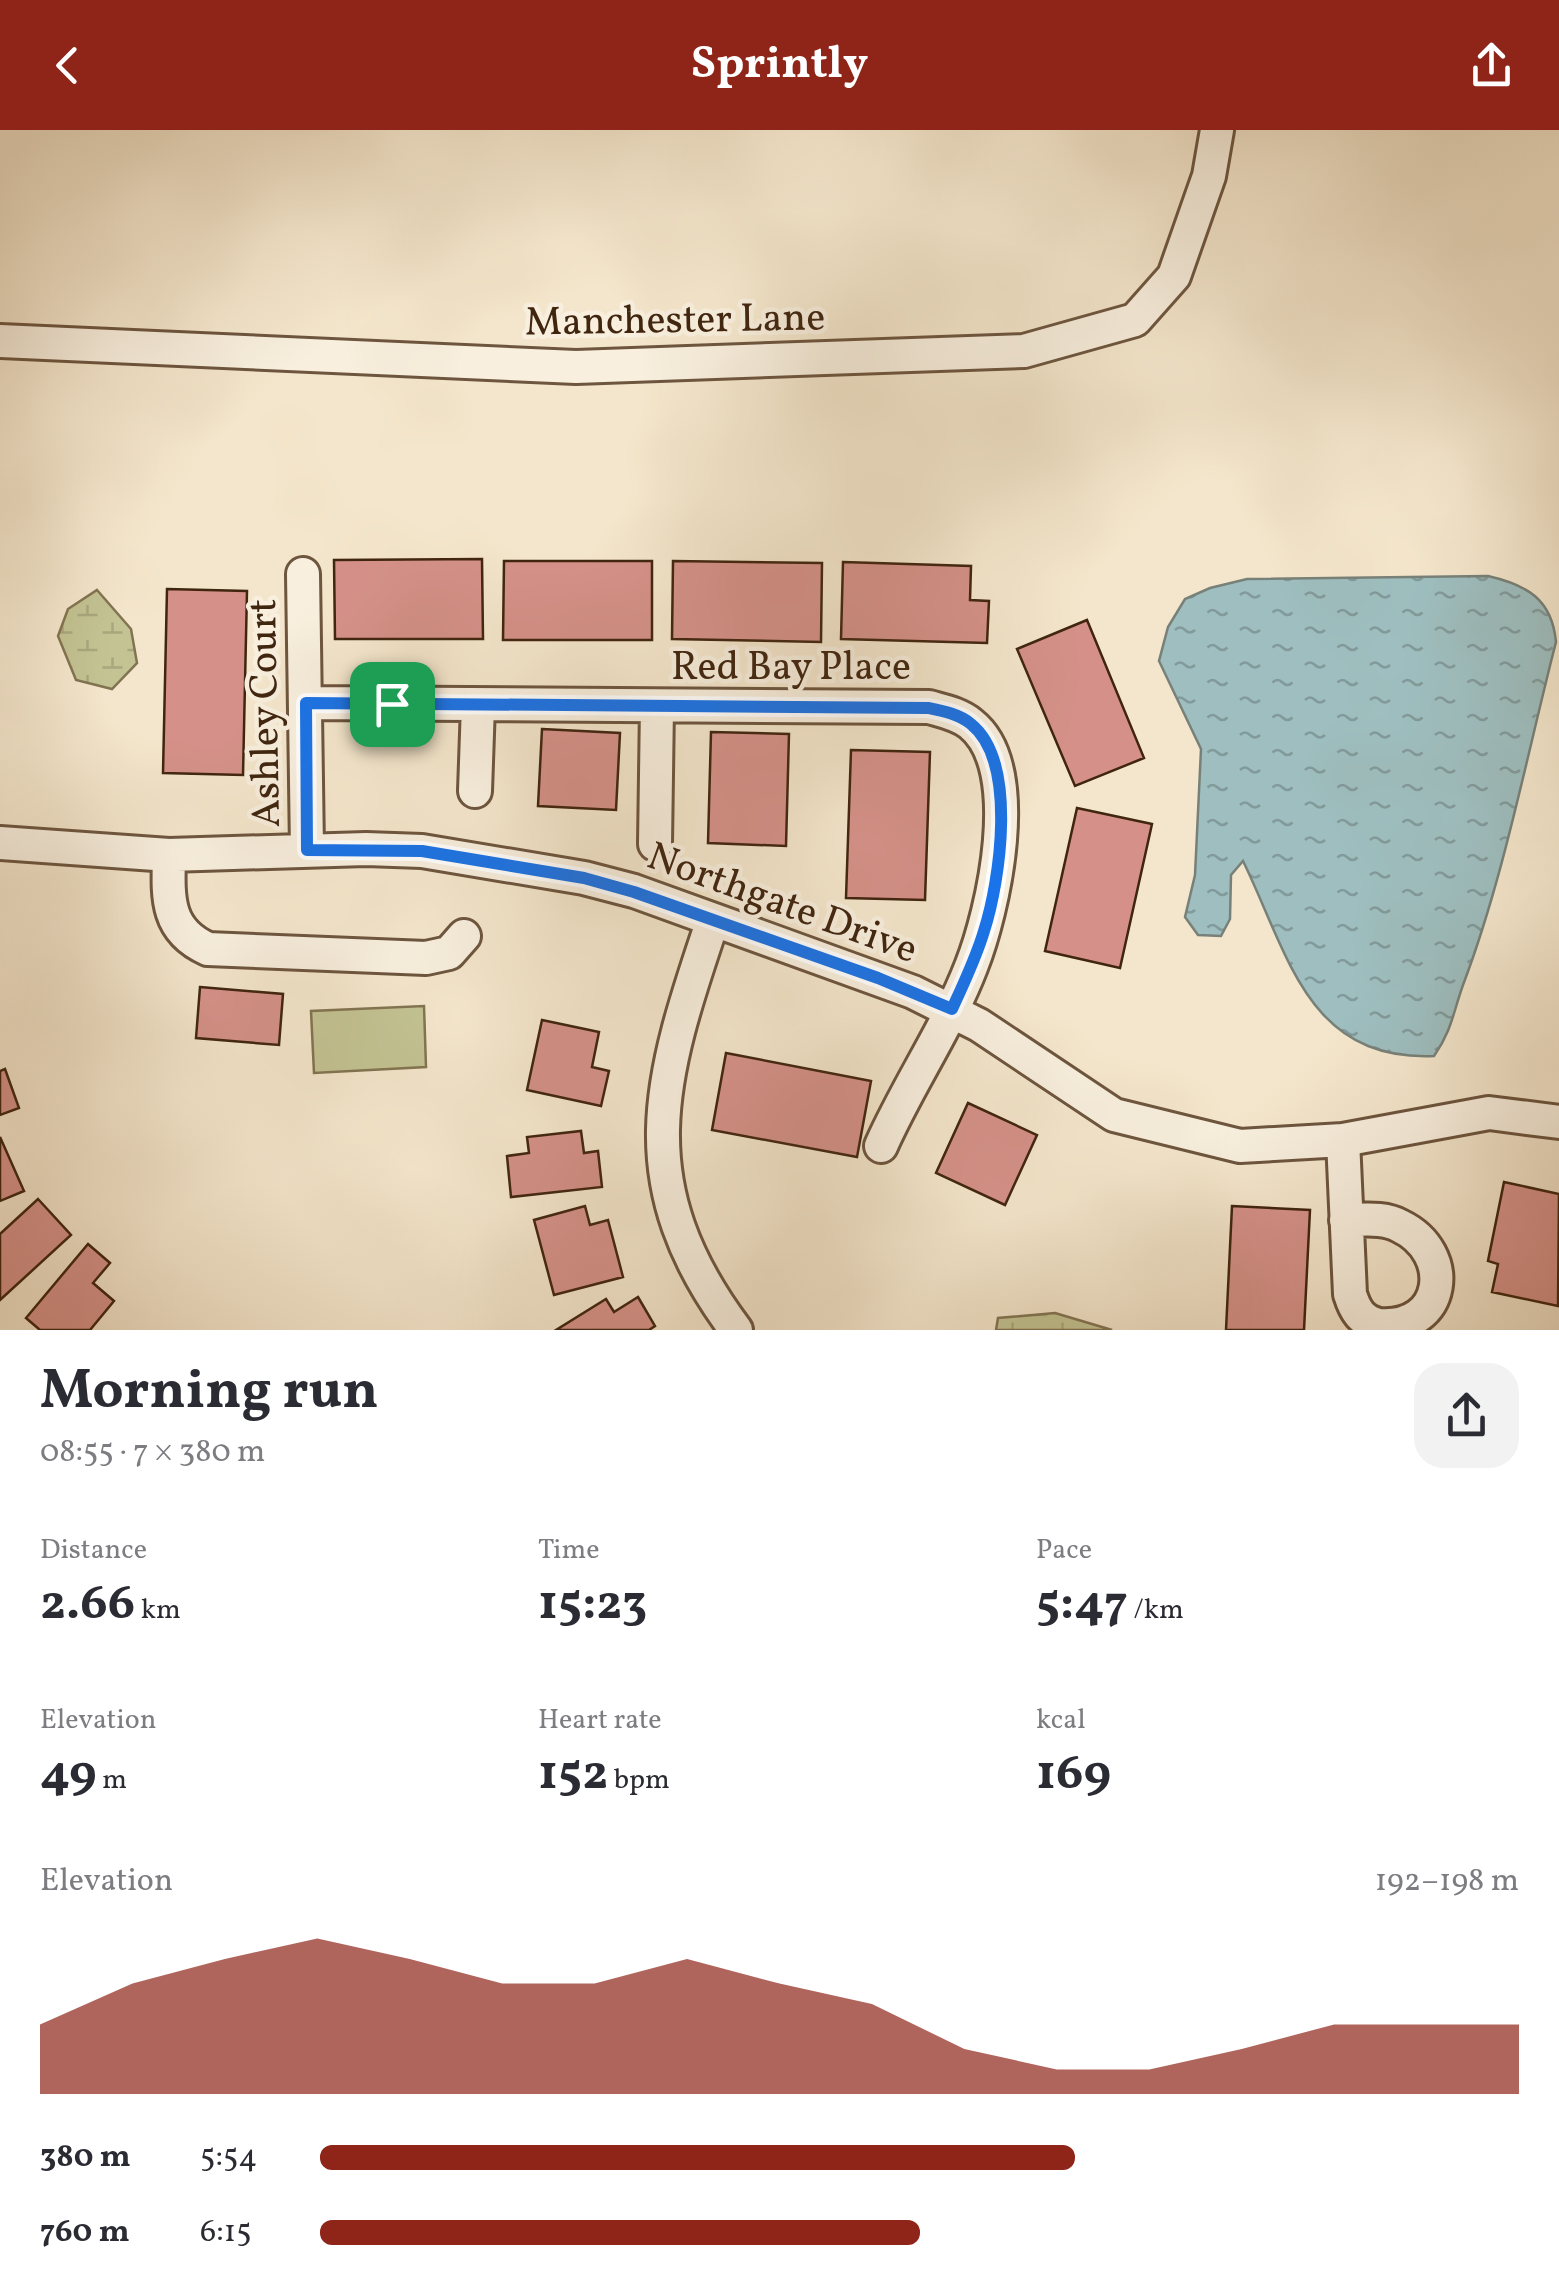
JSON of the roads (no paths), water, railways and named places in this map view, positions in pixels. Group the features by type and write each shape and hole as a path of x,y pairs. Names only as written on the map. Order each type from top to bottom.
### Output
{"street":[{"name":"Manchester Lane","path":"0,341 576,367 1024,351 1135,320 1174,276 1209,176 1218,130"},
{"name":"Ashley Court","path":"304,574 307,850"},
{"name":"Red Bay Place","path":"306,703 928,708 952,713 973,724 986,744 1000,797 999,846 985,928 952,1009 881,1146"},
{"path":"475,791 478,705"},
{"path":"655,844 658,706"},
{"name":"Northgate Drive","path":"0,842 169,855 422,851 530,867 634,892 878,978 952,1009 1114,1115 1240,1146 1343,1140 1489,1112 1559,1122"},
{"path":"169,855 168,898 177,924 188,940 208,949 426,958 449,953 464,936"},
{"path":"713,920 669,1060 662,1144 666,1180 687,1248 706,1289 736,1330"},
{"path":"1343,1140 1346,1220"}],"water":[{"path":"1488,576 1515,584 1535,596 1549,615 1556,642 1503,859 1448,1029 1434,1056 1391,1053 1357,1041 1330,1021 1308,996 1243,861 1231,875 1230,919 1221,936 1198,935 1185,917 1195,875 1201,749 1159,661 1168,627 1185,599 1210,588 1247,579"}]}
